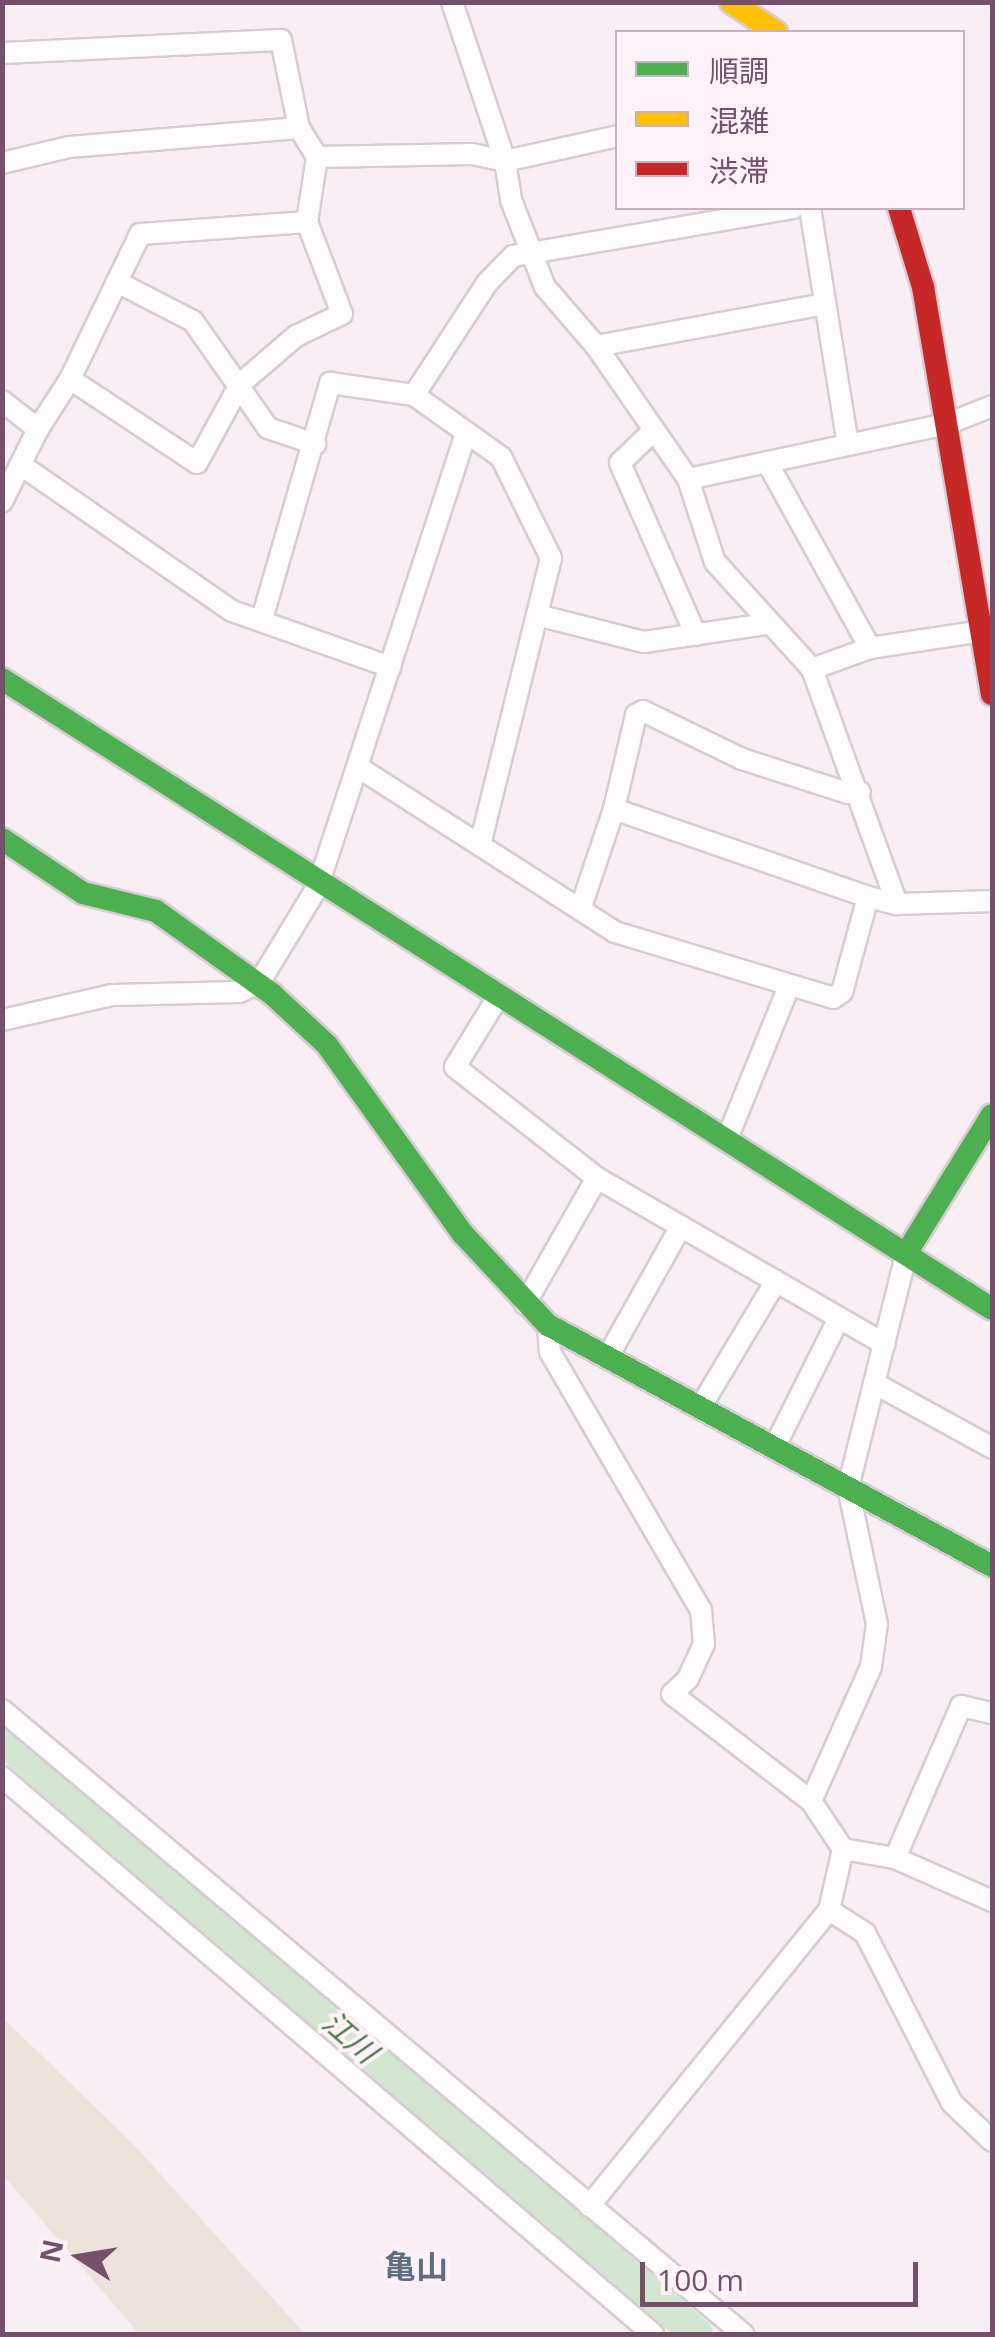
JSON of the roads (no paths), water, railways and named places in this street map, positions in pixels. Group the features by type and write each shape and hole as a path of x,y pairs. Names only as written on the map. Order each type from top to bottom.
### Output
{"street":[{"path":"452,2 505,161 530,258 545,287 596,346 688,479 715,562 766,624 812,669 860,792 897,904"},
{"path":"732,2 773,30"},
{"path":"2,53 281,40 299,128 317,157 307,222 342,314 296,336 240,384 196,463 70,379"},
{"path":"2,163 70,147 299,128"},
{"path":"317,157 472,154 505,161 615,137"},
{"path":"414,395 487,282 514,256 530,258 782,210"},
{"path":"810,210 848,444"},
{"path":"900,210 923,286 992,694"},
{"path":"3,499 38,429 70,379 140,234 307,222"},
{"path":"117,282 193,321 268,428 315,444"},
{"path":"596,346 825,304"},
{"path":"262,619 330,383 414,395 500,457 551,558 480,844"},
{"path":"2,402 38,429"},
{"path":"688,479 947,424 992,406"},
{"path":"654,430 620,464 696,635"},
{"path":"2,1020 112,995 240,992 259,983 318,886 466,433"},
{"path":"766,462 870,648"},
{"path":"21,465 232,611 390,667"},
{"path":"537,615 644,642 766,624"},
{"path":"812,669 870,648 982,631"},
{"path":"2,679 318,886 992,1308"},
{"path":"582,907 614,809 636,715 643,712 742,759 848,794 860,792"},
{"path":"358,767 582,907 615,932 833,998 842,992 868,897"},
{"path":"614,809 868,897 897,904 992,901"},
{"path":"2,839 83,893 156,910 259,983 326,1045 463,1234 548,1325 992,1566"},
{"path":"727,1139 790,986"},
{"path":"498,998 455,1067 597,1178 884,1344"},
{"path":"811,1801 872,1666 877,1624 848,1488 907,1252 992,1115"},
{"path":"525,1304 597,1178"},
{"path":"607,1358 681,1226"},
{"path":"700,1408 776,1281"},
{"path":"774,1448 839,1318"},
{"path":"548,1325 550,1352 702,1610 704,1644 688,1679 672,1694 811,1801 843,1849 894,1858 992,1901"},
{"path":"874,1383 992,1448"},
{"path":"894,1858 961,1706 992,1713"},
{"path":"2,1710 743,2334"},
{"path":"2,1777 653,2334"},
{"path":"589,2206 829,1910 843,1849"},
{"path":"829,1910 866,1933 952,2104 992,2141"}],"waterway":[{"name":"江川","path":"2,1739 697,2334"}],"district":[{"name":"亀山","path":"416,2266"}]}
